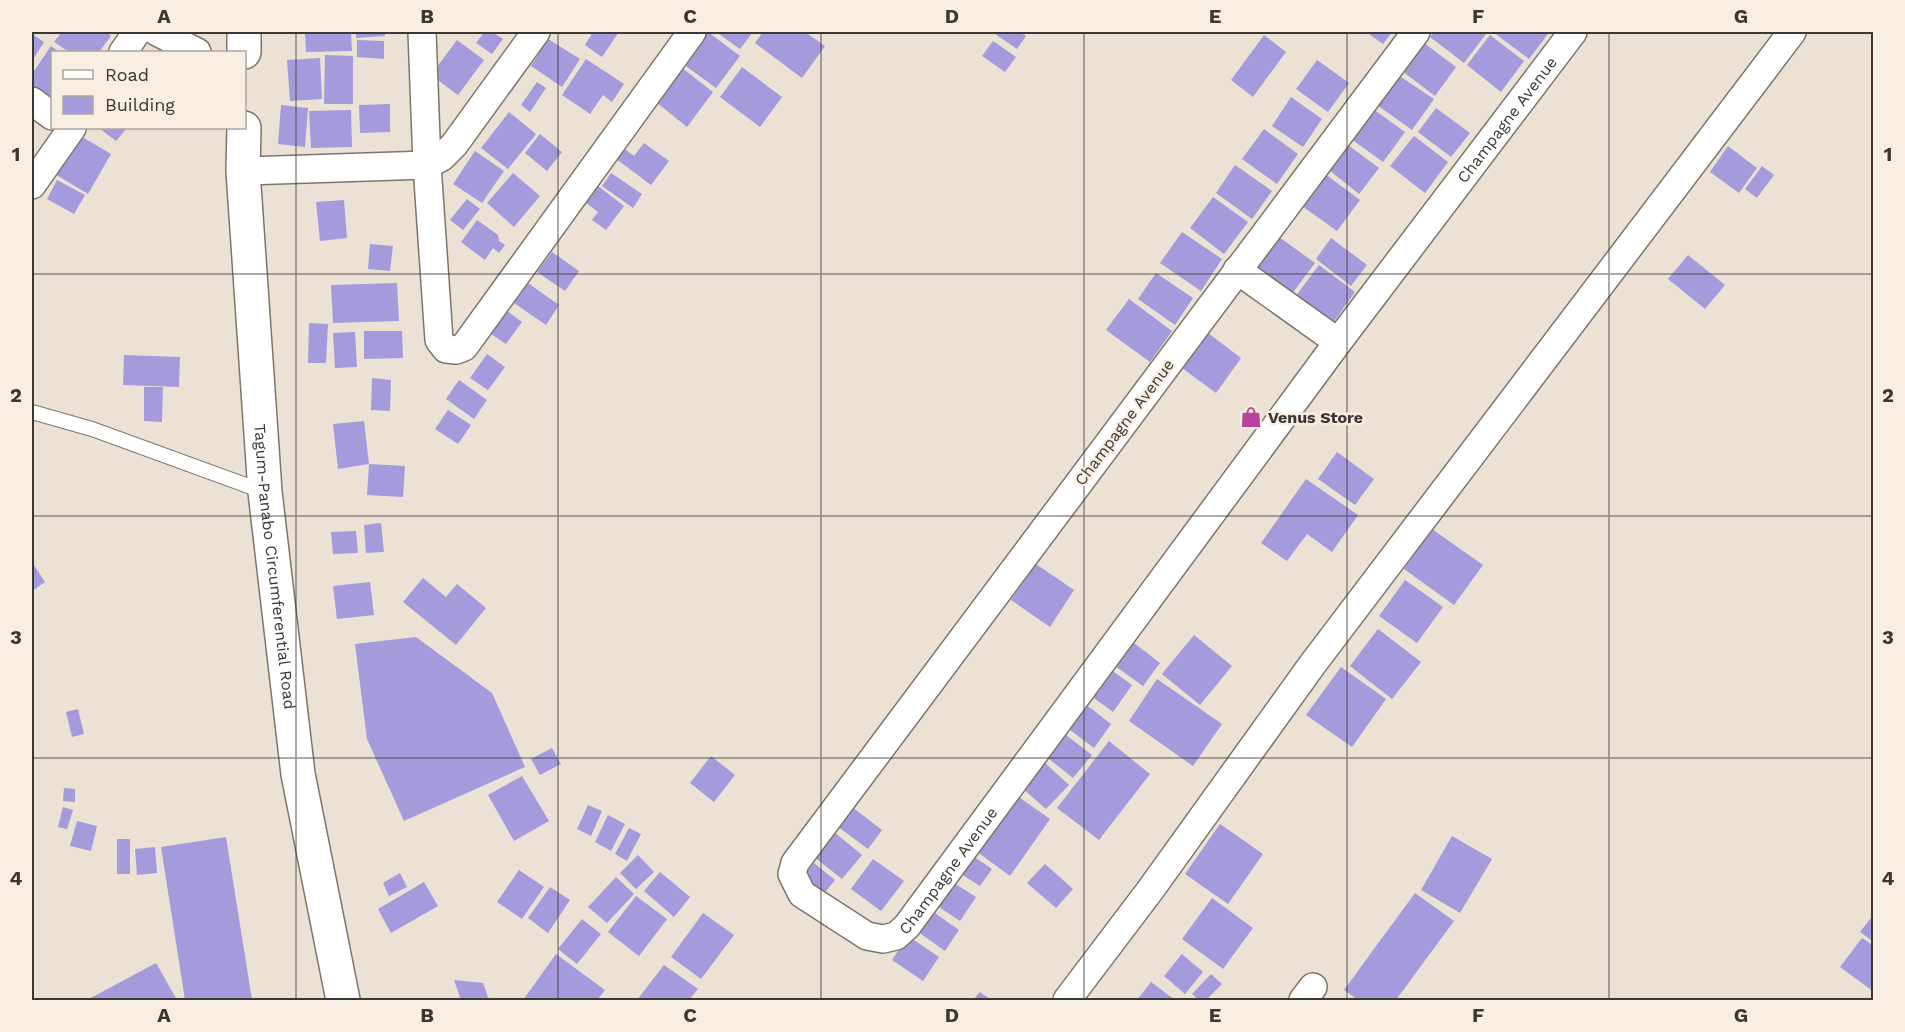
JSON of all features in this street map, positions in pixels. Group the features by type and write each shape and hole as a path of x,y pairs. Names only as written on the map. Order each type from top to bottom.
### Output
{"main road":[{"path":"244,32 244,51"},
{"name":"Tagum-Panabo Circumferential Road","path":"244,129 243,171 265,492 298,774 343,1000"}],"street":[{"path":"124,51 137,32"},
{"path":"157,32 195,51"},
{"path":"422,32 427,165 439,340 446,349 456,350 465,346 693,32"},
{"path":"243,171 427,165 442,157 454,145 536,32"},
{"name":"Champagne Avenue","path":"1416,32 795,863 792,874 802,894 867,936 883,939 896,936 907,926 1338,342 1573,32"},
{"path":"1067,1000 1151,889 1312,665 1792,32"},
{"path":"32,101 51,114"},
{"path":"32,185 64,129"},
{"path":"1237,270 1338,342"}],"lane":[{"path":"32,412 92,429 265,492"}],"building":[{"path":"62,32 106,32 111,36 100,51 68,51 54,42"},
{"path":"305,32 351,32 352,51 306,52"},
{"path":"356,32 385,32 385,36 356,38"},
{"path":"484,32 492,32 503,39 492,54 476,43"},
{"path":"593,32 619,32 602,57 585,45"},
{"path":"708,32 740,56 716,88 683,64"},
{"path":"716,32 753,32 740,49"},
{"path":"763,32 805,32 825,46 802,78 755,43"},
{"path":"997,32 1020,32 1026,36 1017,49 995,34"},
{"path":"1366,32 1392,32 1383,44"},
{"path":"1434,32 1482,32 1486,34 1464,63 1430,37"},
{"path":"1493,32 1544,32 1548,34 1529,59"},
{"path":"32,34 44,42 32,61"},
{"path":"1264,35 1286,52 1253,97 1231,80"},
{"path":"1490,35 1524,61 1501,92 1467,65"},
{"path":"548,39 580,59 562,87 531,66"},
{"path":"357,40 384,41 384,59 357,57"},
{"path":"457,40 484,60 458,95 431,75"},
{"path":"993,41 1016,57 1005,72 982,56"},
{"path":"1424,43 1456,67 1435,96 1402,71"},
{"path":"51,46 58,51 51,51 51,101 32,87 32,74"},
{"path":"325,55 353,56 353,104 324,104"},
{"path":"320,58 322,99 290,101 287,60"},
{"path":"586,59 624,84 612,102 603,95 590,114 562,95"},
{"path":"1317,60 1349,83 1328,112 1296,89"},
{"path":"742,67 782,97 760,127 720,97"},
{"path":"682,68 713,92 687,127 656,102"},
{"path":"1398,75 1434,99 1412,130 1377,105"},
{"path":"537,82 546,88 530,112 521,105"},
{"path":"1291,97 1322,119 1303,147 1272,126"},
{"path":"390,104 390,132 360,133 359,105"},
{"path":"281,105 308,108 305,147 278,144"},
{"path":"1436,108 1470,133 1451,157 1418,132"},
{"path":"1373,109 1405,132 1383,162 1351,139"},
{"path":"351,110 352,147 311,148 309,111"},
{"path":"509,112 536,134 508,169 481,148"},
{"path":"100,129 126,129 116,141"},
{"path":"1264,129 1298,154 1277,184 1242,159"},
{"path":"540,134 562,152 547,171 525,153"},
{"path":"79,135 111,154 88,194 55,174"},
{"path":"1414,136 1448,162 1425,193 1390,166"},
{"path":"644,143 669,161 651,185 615,158 622,147 634,156"},
{"path":"1348,145 1379,168 1359,194 1329,170"},
{"path":"1728,146 1757,168 1739,193 1710,172"},
{"path":"475,151 504,171 482,203 453,184"},
{"path":"1235,165 1272,191 1252,219 1216,193"},
{"path":"1762,166 1774,175 1757,198 1745,189"},
{"path":"513,173 540,196 514,227 487,203"},
{"path":"611,173 642,194 633,208 602,186"},
{"path":"1325,174 1360,200 1337,231 1302,206"},
{"path":"57,180 85,195 74,214 47,199"},
{"path":"598,186 624,206 606,230 592,220 598,212 585,202"},
{"path":"1213,197 1248,222 1224,254 1190,228"},
{"path":"467,199 480,209 463,230 450,220"},
{"path":"344,200 347,238 320,241 316,202"},
{"path":"477,220 498,235 499,241 505,245 499,253 493,248 485,260 461,242"},
{"path":"1182,232 1222,259 1201,291 1160,263"},
{"path":"1279,237 1315,263 1291,295 1256,269"},
{"path":"1331,238 1367,265 1351,286 1316,259"},
{"path":"370,244 393,246 390,271 368,269"},
{"path":"552,252 579,271 565,291 537,272"},
{"path":"1688,255 1725,285 1705,309 1668,279"},
{"path":"1319,265 1355,292 1332,324 1295,297"},
{"path":"1156,273 1193,298 1175,325 1138,299"},
{"path":"397,283 399,321 333,323 331,285"},
{"path":"528,283 559,305 546,325 514,303"},
{"path":"1129,299 1172,331 1150,362 1106,330"},
{"path":"507,311 522,322 506,344 491,334"},
{"path":"309,323 328,324 326,363 308,363"},
{"path":"364,331 402,331 403,358 364,359"},
{"path":"355,332 357,367 335,368 333,333"},
{"path":"1208,333 1241,358 1216,393 1182,368"},
{"path":"487,354 505,367 488,390 470,378"},
{"path":"124,355 180,357 179,387 123,385"},
{"path":"372,378 391,380 390,411 371,410"},
{"path":"459,380 487,400 474,419 446,399"},
{"path":"144,387 163,387 162,422 144,421"},
{"path":"448,410 471,425 458,444 435,429"},
{"path":"364,421 369,464 338,469 333,424"},
{"path":"1337,452 1374,479 1355,505 1318,479"},
{"path":"369,464 405,466 403,497 367,495"},
{"path":"1306,479 1358,515 1332,552 1307,534 1287,561 1261,543"},
{"path":"381,523 384,552 366,553 364,525"},
{"path":"1432,529 1483,565 1454,605 1404,569"},
{"path":"356,531 358,553 333,554 331,532"},
{"path":"32,562 45,582 32,591"},
{"path":"1036,564 1074,590 1050,627 1011,600"},
{"path":"423,578 446,597 457,584 486,608 456,645 403,602"},
{"path":"1405,580 1443,607 1417,643 1379,616"},
{"path":"370,582 374,615 337,619 333,586"},
{"path":"1378,629 1421,662 1392,699 1350,666"},
{"path":"1194,635 1232,666 1200,705 1162,674"},
{"path":"416,637 492,693 525,767 404,821 367,739 355,644"},
{"path":"1134,643 1160,663 1143,686 1115,666"},
{"path":"1341,667 1386,699 1352,747 1306,715"},
{"path":"1110,669 1132,685 1113,712 1091,696"},
{"path":"1157,679 1222,724 1193,766 1129,721"},
{"path":"1084,703 1111,724 1094,748 1066,727"},
{"path":"78,709 84,734 72,737 66,712"},
{"path":"1062,732 1092,755 1073,778 1044,755"},
{"path":"1109,741 1150,774 1099,840 1057,808"},
{"path":"552,748 561,764 540,775 531,759"},
{"path":"711,756 735,775 714,802 690,783"},
{"path":"1044,762 1069,785 1046,809 1021,787"},
{"path":"522,776 549,821 514,841 488,795"},
{"path":"64,788 75,789 75,802 63,801"},
{"path":"1013,793 1050,819 1010,876 972,848"},
{"path":"588,805 602,811 591,836 577,829"},
{"path":"63,807 73,810 67,829 58,827"},
{"path":"852,807 882,830 868,849 837,826"},
{"path":"608,815 625,824 611,851 595,842"},
{"path":"77,821 97,826 91,851 70,846"},
{"path":"1220,824 1263,854 1228,904 1185,874"},
{"path":"629,828 641,834 627,861 615,854"},
{"path":"834,832 862,855 842,879 813,856"},
{"path":"1452,836 1492,859 1460,913 1421,890"},
{"path":"226,837 252,1000 185,1000 161,847"},
{"path":"117,839 130,839 130,874 117,874"},
{"path":"155,847 157,873 137,875 135,849"},
{"path":"970,854 992,869 980,886 958,872"},
{"path":"638,855 654,872 636,889 620,873"},
{"path":"873,859 904,881 881,911 851,889"},
{"path":"814,863 835,880 819,900 798,884"},
{"path":"1045,864 1073,889 1056,908 1027,883"},
{"path":"519,870 544,887 522,919 497,902"},
{"path":"660,872 690,897 674,917 644,891"},
{"path":"400,873 407,887 389,896 383,883"},
{"path":"616,877 634,894 607,923 588,907"},
{"path":"951,881 976,897 960,921 936,905"},
{"path":"424,882 438,906 391,933 378,909"},
{"path":"550,887 570,900 548,933 528,918"},
{"path":"1415,893 1454,921 1396,1000 1358,1000 1344,990"},
{"path":"636,896 667,919 639,956 608,932"},
{"path":"1212,898 1253,928 1223,969 1182,939"},
{"path":"929,909 959,930 945,951 914,929"},
{"path":"703,913 734,935 701,979 671,957"},
{"path":"1874,914 1874,942 1860,932"},
{"path":"582,919 601,934 577,964 558,949"},
{"path":"908,936 939,957 923,981 892,960"},
{"path":"1862,938 1874,946 1874,992 1840,967"},
{"path":"556,954 605,990 597,1000 523,1000"},
{"path":"1182,954 1203,972 1185,994 1164,976"},
{"path":"156,963 177,1000 87,1000"},
{"path":"664,965 698,989 689,1000 637,1000"},
{"path":"1211,974 1222,984 1206,1000 1199,1000 1192,994"},
{"path":"454,980 483,983 489,1000 461,1000"},
{"path":"1151,982 1175,1000 1137,1000"},
{"path":"980,992 991,1000 973,1000"}],"place":[{"name":"Venus Store","path":"1251,417"}]}
